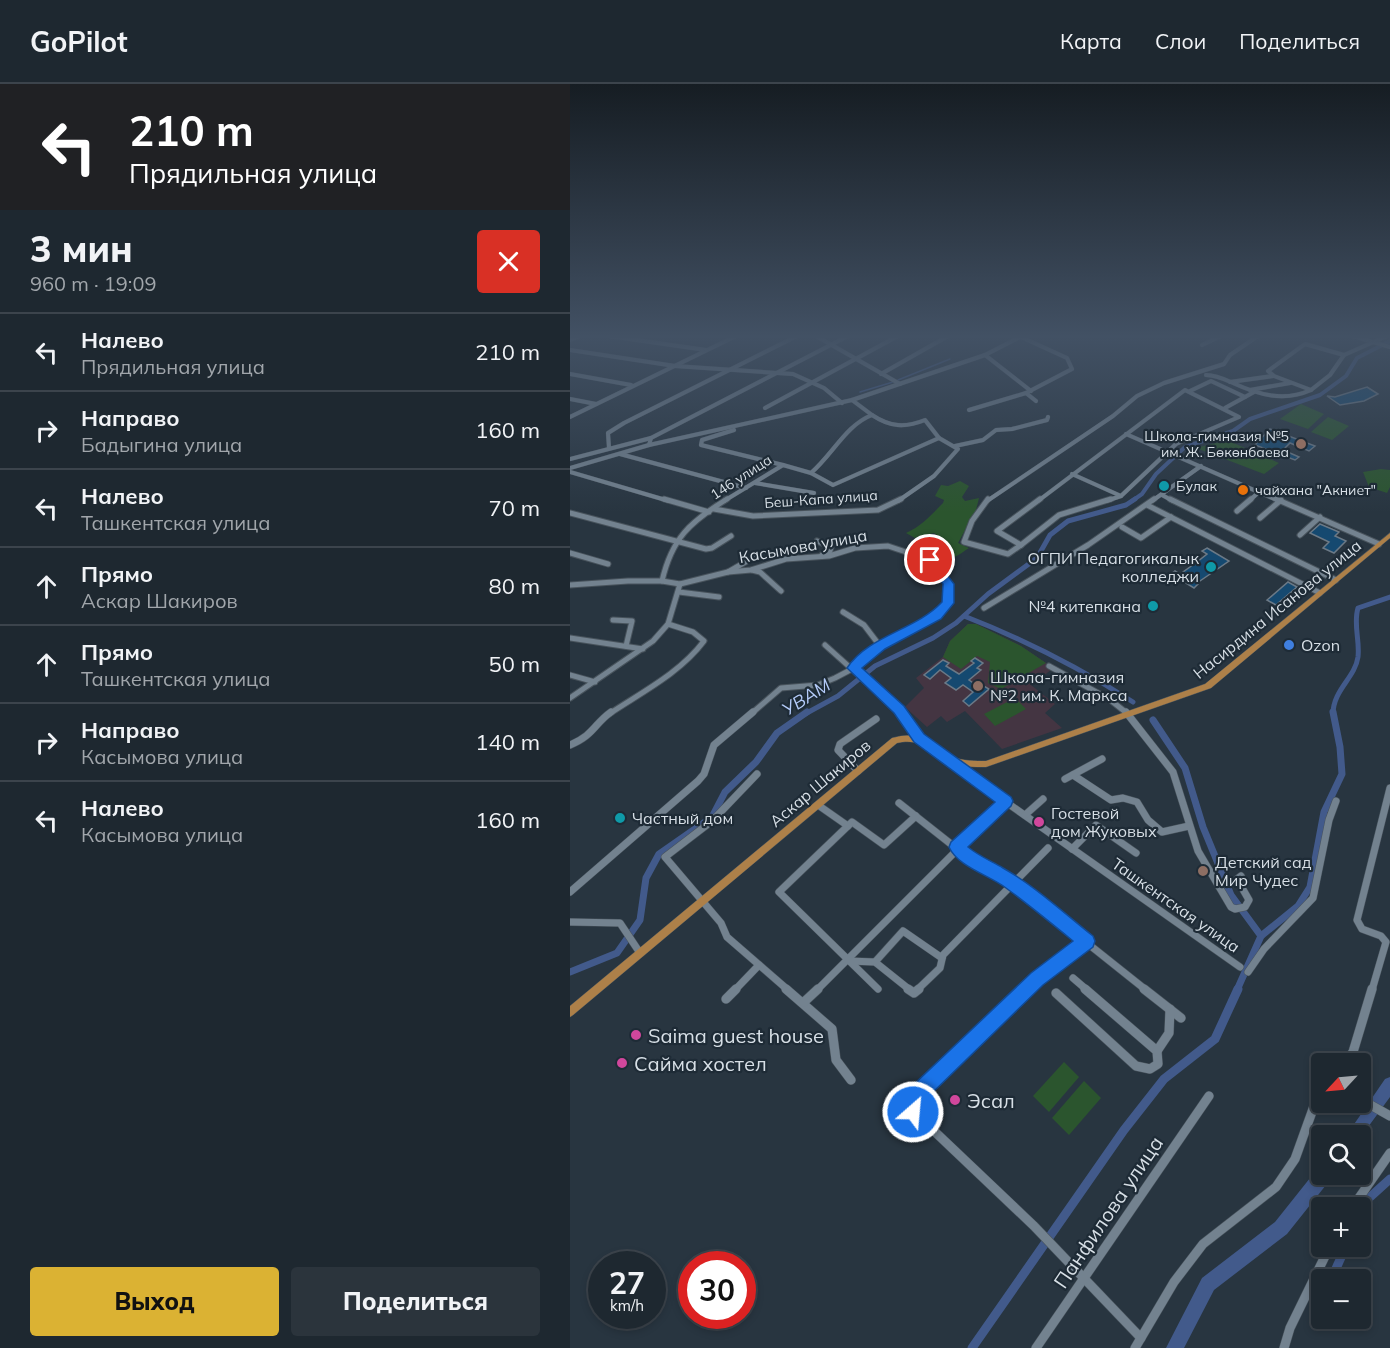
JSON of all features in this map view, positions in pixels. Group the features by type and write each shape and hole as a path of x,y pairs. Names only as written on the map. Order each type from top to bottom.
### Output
{"main road":[{"name":"Насирдина Исанова улица","path":"1130,713 1208,686 1390,535"},
{"path":"919,738 951,760 986,764 1130,713"},
{"name":"Аскар Шакиров","path":"570,1012 895,740 906,737 919,738"}],"street":[{"path":"570,417 613,395"},
{"path":"609,448 608,433 613,429 679,395"},
{"path":"570,459 651,438 733,395"},
{"path":"765,408 789,395"},
{"path":"832,395 839,401"},
{"path":"570,468 649,445 740,426 839,401 852,400 865,395"},
{"path":"969,410 1018,395"},
{"path":"1031,395 1036,401"},
{"path":"1138,395 1113,416 990,496 972,521 964,542 1008,554 1059,515 1122,496 1176,444 1239,417 1199,395"},
{"path":"1021,545 997,531 1181,395"},
{"path":"1241,395 1245,397"},
{"path":"1226,408 1247,395"},
{"path":"1272,395 1282,397 1301,395"},
{"path":"570,399 596,404"},
{"path":"852,400 887,425 915,424 925,420 939,438 955,446 982,440 996,430 1028,425 1047,420 1048,417"},
{"path":"811,473 835,449 855,422 872,415"},
{"name":"146 улица","path":"740,426 733,431 702,440 701,445 783,465"},
{"path":"1126,434 1379,544"},
{"path":"649,445 651,438"},
{"path":"783,465 811,473 833,485 939,438"},
{"name":"Беш-Капа улица","path":"714,509 753,516 878,510 894,504 953,459 958,449 955,446"},
{"path":"619,454 747,488"},
{"name":"146 улица","path":"662,581 669,554 676,540 709,512 783,465"},
{"path":"984,608 1088,545 1201,466"},
{"path":"570,472 709,512"},
{"path":"1072,474 1122,496"},
{"path":"755,483 814,493"},
{"path":"1237,511 1260,491"},
{"path":"1162,495 1336,580"},
{"path":"1260,518 1281,500"},
{"path":"1147,505 1320,593"},
{"path":"570,513 706,549 712,548 731,536"},
{"path":"1122,527 1141,538 1171,517"},
{"path":"1300,535 1320,517"},
{"path":"813,558 830,551 831,547 817,541"},
{"name":"Касымова улица","path":"570,891 698,781 704,774 714,745 769,697 781,688 818,685 855,669 880,646 937,616 948,603 949,584 942,572 930,560 888,546 855,548 829,556 786,559 751,570 728,572 680,584"},
{"path":"570,553 608,564"},
{"path":"728,572 754,557"},
{"path":"751,570 760,572 781,591"},
{"path":"570,585 662,581 680,584 680,592 668,624 643,649 570,698"},
{"path":"680,592 719,597"},
{"path":"843,612 864,625 880,646"},
{"path":"613,620 632,621 626,646"},
{"path":"570,746 584,739 596,729 602,718 687,662 700,649 704,641 693,632 668,624"},
{"path":"570,638 643,649"},
{"path":"825,645 899,709 919,738"},
{"path":"1049,666 1130,713 1173,772 1198,851 1231,907 1235,909 1245,907 1248,900 1237,879 1241,876"},
{"path":"570,675 596,682"},
{"path":"858,771 838,750 840,744 876,719"},
{"path":"1065,779 1102,759"},
{"name":"Ташкентская улица","path":"951,760 1072,849 1240,967"},
{"path":"757,774 712,821 666,857 666,862 721,923 727,937 804,1002 832,1029 836,1060 850,1080"},
{"path":"1073,775 1111,800 1127,796 1135,798 1154,828 1162,832 1189,826"},
{"path":"1352,1053 1386,942 1381,936 1362,929 1357,920 1390,788"},
{"path":"1025,815 1043,799"},
{"path":"804,1002 849,961 957,847 1006,801"},
{"path":"1248,972 1264,949 1313,898 1329,820 1336,801"},
{"path":"899,803 975,862 998,873 1013,884 1181,1018"},
{"path":"818,805 848,826"},
{"path":"878,989 779,892 852,822 884,845 916,816"},
{"path":"1072,849 1096,825 1137,853"},
{"path":"849,961 875,962 914,993 940,968 942,958 1047,848"},
{"path":"570,922 620,923 640,953"},
{"path":"875,962 903,931 942,958"},
{"path":"1087,941 1037,979 914,1098 913,1112 1034,1226 1141,1338"},
{"path":"726,999 759,966"},
{"path":"1056,993 1136,1066 1150,1069 1158,1064 1160,1057 1157,1052 1073,978"},
{"path":"1157,1052 1169,1034 1170,1009"},
{"name":"Панфилова улица","path":"1036,1348 1209,1096"},
{"path":"1371,1105 1390,1116"},
{"path":"1135,1348 1174,1282 1203,1244 1276,1187 1295,1159 1312,1113"},
{"path":"1360,1197 1390,1153"},
{"path":"1284,1348 1290,1328 1325,1257"}],"shaded area":[{"name":"Школа-гимназия №2 им. К. Маркса","path":"968,624 976,624 1021,646 1046,663 1051,670 1031,685 1055,704 1045,713 1062,728 1002,749 965,711 947,722 941,716 927,727 905,707 924,688 916,678 943,657 950,641"}],"green space":[{"path":"1301,404 1324,414 1308,429 1280,419"},
{"path":"1328,417 1349,426 1332,440 1311,432"},
{"path":"1227,440 1279,463 1264,474 1196,448"},
{"path":"1390,470 1390,487 1387,493 1369,487 1363,472"},
{"path":"960,481 969,486 962,497 965,501 979,498 976,510 958,543 969,548 952,558 937,558 924,552 941,538 934,533 915,538 906,533 922,524 943,503 944,500 935,496 941,485 948,486"},
{"path":"968,624 976,624 1021,646 1046,663 1001,689 988,683 990,662 977,656 961,669 943,657 950,641"},
{"path":"1015,698 1026,709 995,726 984,714"},
{"path":"1064,1062 1079,1077 1049,1112 1033,1096"},
{"path":"1084,1081 1101,1098 1069,1135 1052,1118"}],"building":[{"path":"1376,395 1364,401 1340,405 1327,396"},
{"name":"Школа-гимназия №5 им. Ж. Бөкөнбаева","path":"1270,429 1315,446 1309,451 1290,443 1283,450 1299,457 1295,460 1255,445"},
{"path":"1320,524 1339,532 1335,536 1346,541 1334,553 1323,548 1329,542 1310,533"},
{"name":"ОГПИ Педагогикалык колледжи","path":"1207,548 1229,561 1197,583 1194,588 1171,574 1175,571 1180,574 1197,562 1207,554 1202,551"},
{"path":"1288,582 1297,587 1276,605 1267,600"},
{"name":"Школа-гимназия №2 им. К. Маркса","path":"975,658 983,663 977,668 981,670 969,680 979,687 982,685 989,689 969,706 963,701 973,692 963,685 956,690 945,683 951,678 940,670 930,679 924,675 943,660 949,663 946,666 959,674 974,663 971,661"}],"waterway":[{"path":"1132,501 1142,494 1156,474 1185,447 1233,431 1250,419 1320,395"},
{"name":"УВАМ","path":"805,714 838,696 875,666 933,638 956,623 988,594 1037,558 1050,535 1068,521 1126,505 1132,501"},
{"path":"1333,713 1336,698 1353,671 1358,657 1356,620 1358,608 1390,597"},
{"path":"964,616 1051,655 1133,702"},
{"name":"УВАМ","path":"570,972 617,953 640,920 646,878 659,854 712,817 725,792 756,762 777,733 807,712"},
{"path":"1261,936 1298,906 1310,887 1324,812 1342,774 1340,747 1333,713"},
{"path":"1153,720 1185,768 1203,827 1231,895 1261,936"},
{"path":"1237,990 1261,936"},
{"path":"972,1348 1124,1130 1164,1079 1215,1039 1238,989"},
{"path":"1361,1125 1390,1084"},
{"path":"1370,1197 1390,1179"},
{"path":"1175,1348 1208,1284 1281,1228 1315,1185"},
{"path":"1336,1269 1341,1257"}],"place":[{"name":"Школа-гимназия №5 им. Ж. Бөкөнбаева","path":"1301,444"},
{"name":"Булак","path":"1164,486"},
{"name":"чайхана \"Акниет\"","path":"1243,490"},
{"name":"ОГПИ Педагогикалык колледжи","path":"1211,567"},
{"name":"№4 китепкана","path":"1153,606"},
{"name":"Ozon","path":"1289,645"},
{"name":"Школа-гимназия №2 им. К. Маркса","path":"978,686"},
{"name":"Частный дом","path":"620,818"},
{"name":"Гостевой дом Жуковых","path":"1039,822"},
{"name":"Детский сад Мир Чудес","path":"1203,871"},
{"name":"Saima guest house","path":"636,1035"},
{"name":"Сайма хостел","path":"622,1063"},
{"name":"Эсал","path":"955,1100"}],"route":[{"path":"913,1112 914,1098 1037,979 1087,941 998,873 975,862 957,847 1006,801 919,738 899,709 854,668 880,646 937,616 948,603 949,584 942,572 930,560"}]}
